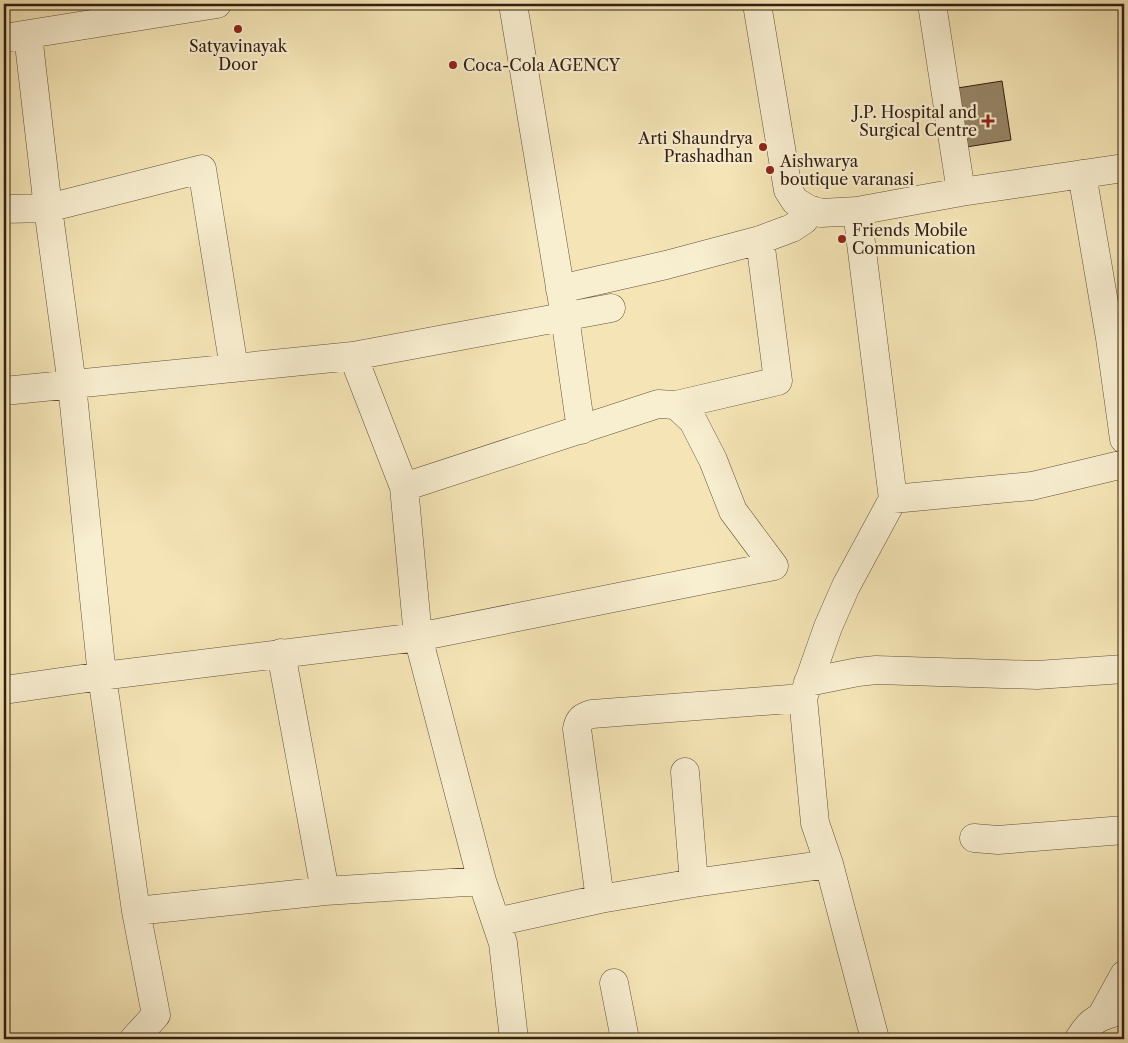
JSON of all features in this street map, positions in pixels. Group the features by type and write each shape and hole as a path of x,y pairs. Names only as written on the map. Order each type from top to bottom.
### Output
{"street":[{"path":"134,1039 156,1015 136,911 102,676 72,385 48,208 16,36 217,4"},
{"path":"513,4 565,317 581,430"},
{"path":"757,4 788,190 795,201 812,210 821,213 857,211 961,192 1124,168"},
{"path":"932,4 961,192"},
{"path":"4,209 48,208 202,169 234,368"},
{"path":"1082,174 1110,338 1124,439"},
{"path":"560,289 666,265 760,240 792,228 804,220 812,210"},
{"path":"857,211 893,499 846,586 828,627 806,690 815,822 829,864 875,1039"},
{"path":"404,487 658,404 676,405 778,381 760,240"},
{"path":"4,392 353,356 611,308"},
{"path":"353,356 404,487 418,637 482,880 503,943 514,1039"},
{"path":"4,690 281,653 418,637 774,566 733,511 713,460 693,421 676,405"},
{"path":"893,499 1032,486 1124,464"},
{"path":"281,653 325,891"},
{"path":"600,899 577,729 579,720 584,716 806,690 858,672 876,670 1037,675 1124,669"},
{"path":"685,772 694,883"},
{"path":"974,838 998,840 1124,830"},
{"path":"496,922 600,899 694,883 829,864"},
{"path":"136,911 325,891 482,880"},
{"path":"1079,1039 1085,1028 1092,1021 1113,1013 1124,975"},
{"path":"614,983 625,1039"}],"building":[{"path":"1002,81 1011,140 960,148 951,89"}],"place":[{"name":"Satyavinayak Door","path":"238,29"},
{"name":"Coca-Cola AGENCY","path":"453,65"},
{"name":"J.P. Hospital and Surgical Centre","path":"988,121"},
{"name":"Arti Shaundrya Prashadhan","path":"763,147"},
{"name":"Aishwarya boutique varanasi","path":"770,170"},
{"name":"Friends Mobile Communication","path":"842,239"}]}
